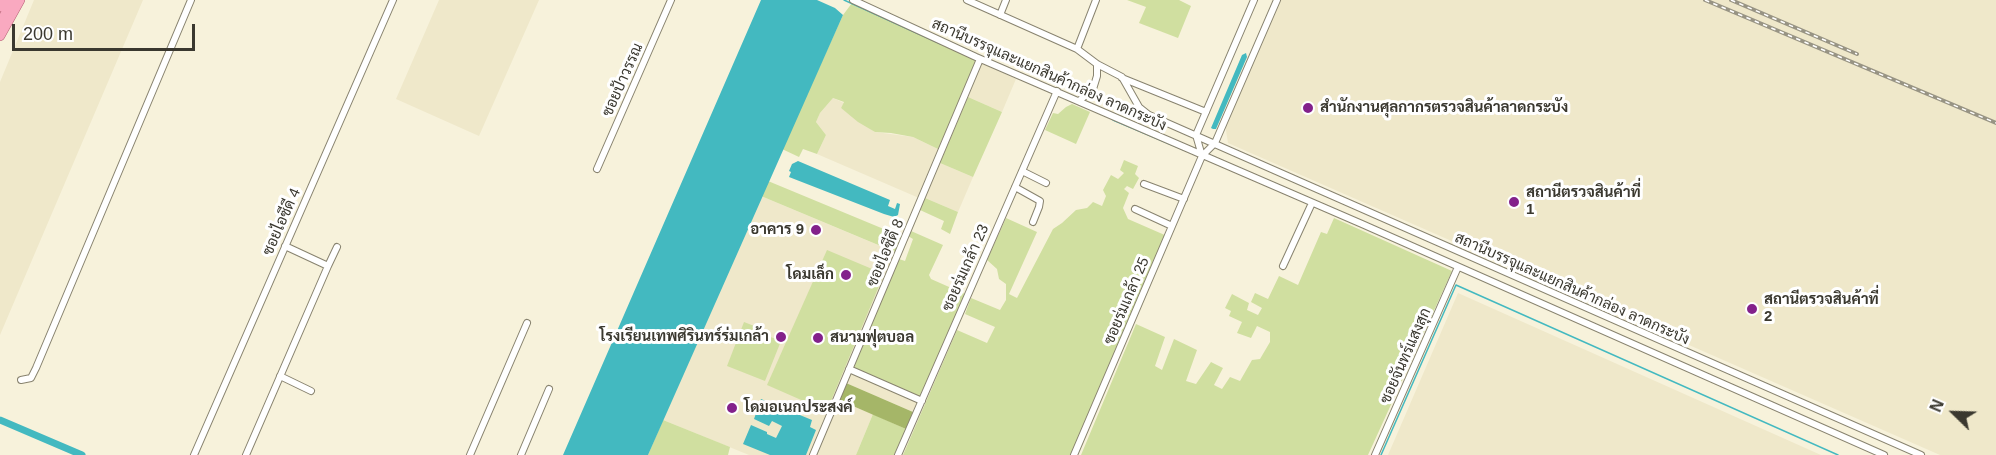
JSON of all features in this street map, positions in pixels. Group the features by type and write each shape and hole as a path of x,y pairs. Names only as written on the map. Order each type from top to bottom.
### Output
{"main road":[{"path":"0,7 4,0"},
{"path":"0,23 13,0"},
{"path":"0,36 21,0"}],"street":[{"path":"21,380 31,378 36,368 192,0"},
{"name":"ซอยไอซีดี 4","path":"194,455 393,0"},
{"name":"ซอยป้าวรรณ","path":"597,169 671,0"},
{"name":"สถานีบรรจุและแยกสินค้ากล่อง ลาดกระบัง","path":"853,0 980,61 1080,101 1312,202 1884,455"},
{"name":"สถานีบรรจุและแยกสินค้ากล่อง ลาดกระบัง","path":"967,0 1077,49 1097,64 1122,77 1142,111 1921,455"},
{"path":"1000,15 1006,0"},
{"path":"1077,49 1096,0"},
{"path":"1254,0 1196,135 1202,156 1215,143 1277,0"},
{"name":"ซอยไอซีดี 8","path":"813,455 980,61"},
{"path":"1080,101 1093,89 1097,76 1097,64"},
{"path":"1122,77 1206,112"},
{"name":"ซอยร่มเกล้า 23","path":"898,455 1056,93"},
{"name":"ซอยร่มเกล้า 25","path":"1074,455 1202,156"},
{"path":"1022,171 1046,183"},
{"path":"1144,184 1184,199"},
{"path":"1015,187 1040,201 1033,222"},
{"path":"1283,266 1312,202"},
{"path":"1135,209 1172,226"},
{"path":"1397,240 1402,227"},
{"path":"285,246 328,266"},
{"path":"246,455 337,247"},
{"name":"ซอยจันทร์แสงสุก","path":"1375,455 1458,267"},
{"path":"470,455 527,323"},
{"path":"849,369 922,400"},
{"path":"280,376 311,391"},
{"path":"521,455 549,389"}],"shaded area":[{"path":"34,0 143,0 0,335 0,82"},
{"path":"439,0 539,0 479,136 396,99"},
{"path":"1276,0 1996,0 1996,455 1940,455 1228,143 1225,124"},
{"path":"981,63 1016,79 1002,112 968,97"},
{"path":"833,98 844,103 841,108 875,132 913,137 938,149 919,198 817,154 826,135 816,122 820,113"},
{"path":"940,163 973,177 958,212 925,198"},
{"name":"โรงเรียนเทพศิรินทร์ร่มเกล้า","path":"761,196 897,253 810,455 749,455 663,420"},
{"path":"1458,293 1821,455 1388,455"},
{"path":"851,373 919,401 913,412 846,383"},
{"path":"837,400 873,414 856,455 816,455"}],"green space":[{"path":"1127,0 1179,0 1191,6 1178,38 1139,23 1146,7"},
{"path":"852,3 977,59 938,149 913,137 875,132 841,108 844,102 833,98 820,113 816,122 826,135 817,154 803,149 799,157 782,149 843,15"},
{"path":"968,97 1002,112 973,177 940,163"},
{"path":"1072,104 1090,112 1076,144 1045,130 1053,113 1058,114"},
{"path":"1124,160 1138,166 1135,174 1139,178 1133,189 1127,186 1124,189 1129,193 1123,208 1128,219 1167,236 1072,455 903,455 957,330 987,343 995,327 965,314 971,298 1000,310 1006,300 1006,284 999,279 997,269 987,260 1006,218 1037,232 1009,294 1017,298 1053,229 1076,210 1087,208 1093,202 1102,206 1106,196 1103,190 1111,175 1118,179 1124,173 1120,170"},
{"path":"768,181 903,237 895,252 761,196"},
{"path":"925,198 958,212 950,234 941,229 944,221 920,210"},
{"path":"1334,218 1452,271 1368,455 1081,455 1136,324 1165,337 1155,366 1162,370 1174,339 1197,350 1186,381 1196,384 1211,362 1223,368 1214,385 1222,389 1230,377 1240,381 1252,360 1260,359 1270,342 1270,332 1257,326 1251,338 1237,333 1242,322 1229,316 1231,311 1225,308 1232,294 1249,303 1247,310 1258,315 1262,308 1251,302 1255,293 1268,299 1279,276 1298,285 1321,232 1327,234"},
{"path":"911,231 943,245 929,275 931,279 965,294 920,397 852,368 899,259 905,261 913,239 908,236"},
{"path":"827,250 884,274 828,408 824,410 767,385"},
{"path":"744,322 762,329 760,333 781,341 765,381 727,366"},
{"path":"846,383 913,412 906,429 839,400"},
{"path":"873,414 906,429 894,455 856,455"},
{"path":"663,420 730,447 728,455 648,455"}],"water":[{"path":"761,0 817,0 835,8 843,15 648,455 563,455"},
{"path":"1246,53 1247,57 1216,129 1213,129 1211,128 1242,55"},
{"path":"798,161 890,200 888,206 895,209 897,203 900,204 898,215 894,217 884,214 789,177 792,164"},
{"path":"761,399 812,420 810,427 816,430 806,455 770,455 743,444 751,425 776,438 782,426 772,421 769,426 754,419"}],"waterway":[{"path":"844,0 941,44"},
{"path":"1113,120 1184,150"},
{"path":"1381,455 1456,285 1838,455"},
{"path":"0,420 82,455"}],"railway":[{"path":"1705,0 1996,123"},
{"path":"1731,0 1857,54"}],"place":[{"name":"สำนักงานศุลกากรตรวจสินค้าลาดกระบัง","path":"1308,108"},
{"name":"สถานีตรวจสินค้าที่ 1","path":"1514,202"},
{"name":"อาคาร 9","path":"816,230"},
{"name":"โดมเล็ก","path":"846,275"},
{"name":"สถานีตรวจสินค้าที่ 2","path":"1752,309"},
{"name":"โรงเรียนเทพศิรินทร์ร่มเกล้า","path":"781,337"},
{"name":"สนามฟุตบอล","path":"818,338"},
{"name":"โดมอเนกประสงค์","path":"732,408"}]}
